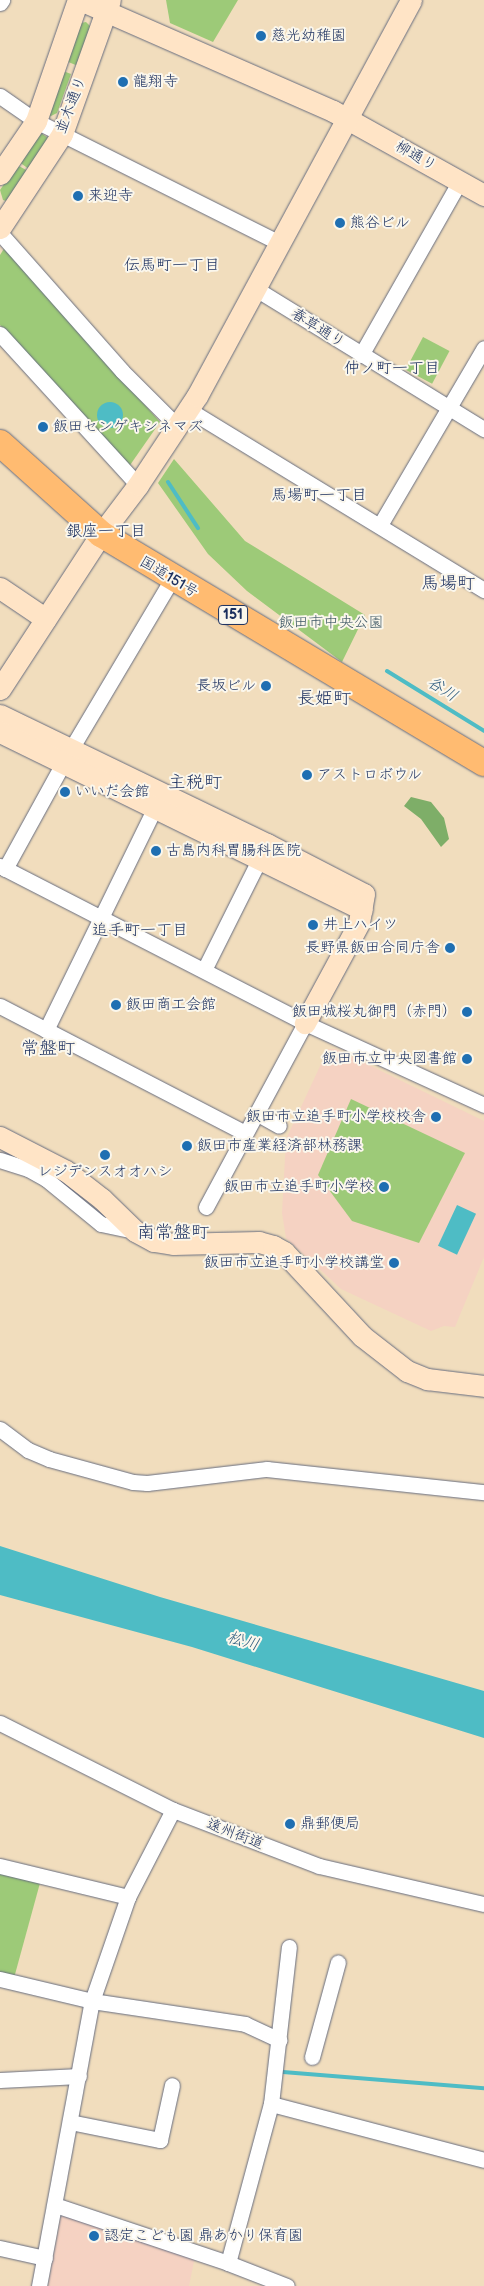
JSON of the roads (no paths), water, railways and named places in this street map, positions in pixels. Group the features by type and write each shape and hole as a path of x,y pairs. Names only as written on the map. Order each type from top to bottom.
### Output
{"highway":[{"name":"国道151号","path":"0,443 101,534 172,579 484,763"}],"street":[{"name":"柳通り","path":"79,0 108,6 347,119 484,194"},
{"name":"並木通り","path":"0,174 36,121 79,0"},
{"path":"0,689 101,534 141,481 183,418 256,289 411,0"},
{"name":"並木通り","path":"0,228 62,134 108,6"},
{"path":"0,96 36,121 280,242"},
{"path":"361,355 460,182"},
{"path":"0,232 122,371 183,418 380,526 484,590"},
{"name":"春草通り","path":"256,289 484,429"},
{"path":"0,334 141,481"},
{"path":"380,526 484,348"},
{"path":"172,579 2,867 99,920 204,970 305,1023 484,1105"},
{"path":"0,588 46,619"},
{"path":"0,715 67,756"},
{"path":"0,732 67,756 363,901"},
{"path":"159,800 260,858 363,901"},
{"path":"46,1030 159,800"},
{"path":"204,970 260,858"},
{"path":"206,1208 355,931 363,901"},
{"path":"0,1006 245,1133"},
{"path":"256,1114 279,1126"},
{"path":"0,1137 66,1171 102,1198 135,1231"},
{"path":"0,1160 28,1169 46,1179 101,1224 135,1231 154,1241 173,1244 259,1242 273,1246 284,1252 362,1336 406,1371 427,1379 484,1386"},
{"path":"0,1429 28,1450 49,1459 133,1482 147,1483 267,1469 484,1492"},
{"name":"遠州街道","path":"0,1723 173,1810 319,1866 484,1904"},
{"path":"39,2286 92,2001 128,1897 173,1810"},
{"path":"0,1866 128,1897"},
{"path":"228,2263 271,2104 280,2040 289,1947"},
{"path":"312,2056 338,1962"},
{"path":"0,1979 92,2001 245,2024 280,2040"},
{"path":"0,2080 79,2076"},
{"path":"70,2122 160,2140 172,2085"},
{"path":"271,2104 484,2160"},
{"path":"55,2205 228,2263 287,2286"},
{"path":"0,2248 45,2258"}],"water":[{"path":"110,402 119,406 123,415 119,424 110,428 101,424 97,415 101,406"},
{"path":"457,1205 476,1214 457,1255 438,1246"},
{"name":"松川","path":"0,1546 160,1597 484,1691 484,1738 192,1647 0,1595"}],"waterway":[{"name":"谷川","path":"168,482 198,528"},
{"name":"谷川","path":"387,671 484,731"},
{"path":"283,2072 484,2088"}],"place":[{"name":"慈光幼稚園","path":"261,36"},
{"name":"龍翔寺","path":"123,82"},
{"name":"来迎寺","path":"78,196"},
{"name":"熊谷ビル","path":"340,223"},
{"name":"飯田センゲキシネマズ","path":"43,427"},
{"name":"長坂ビル","path":"266,686"},
{"name":"アストロボウル","path":"307,775"},
{"name":"いいだ会館","path":"65,792"},
{"name":"古島内科胃腸科医院","path":"156,851"},
{"name":"井上ハイツ","path":"313,925"},
{"name":"長野県飯田合同庁舎","path":"450,948"},
{"name":"飯田商工会館","path":"116,1005"},
{"name":"飯田城桜丸御門（赤門）","path":"467,1012"},
{"name":"飯田市立中央図書館","path":"467,1059"},
{"name":"飯田市立追手町小学校校舎","path":"436,1117"},
{"name":"飯田市産業経済部林務課","path":"187,1146"},
{"name":"レジデンスオオハシ","path":"105,1155"},
{"name":"飯田市立追手町小学校","path":"384,1187"},
{"name":"飯田市立追手町小学校講堂","path":"394,1263"},
{"name":"鼎郵便局","path":"290,1824"},
{"name":"認定こども園 鼎あかり保育園","path":"94,2236"}],"district":[{"name":"伝馬町一丁目","path":"172,266"},
{"name":"仲ノ町一丁目","path":"392,369"},
{"name":"馬場町一丁目","path":"319,496"},
{"name":"銀座一丁目","path":"106,532"},
{"name":"馬場町","path":"448,584"},
{"name":"長姫町","path":"324,699"},
{"name":"主税町","path":"195,783"},
{"name":"追手町一丁目","path":"140,931"},
{"name":"常盤町","path":"48,1049"},
{"name":"南常盤町","path":"173,1233"}],"park label":[{"name":"飯田市中央公園","path":"331,623"}]}
